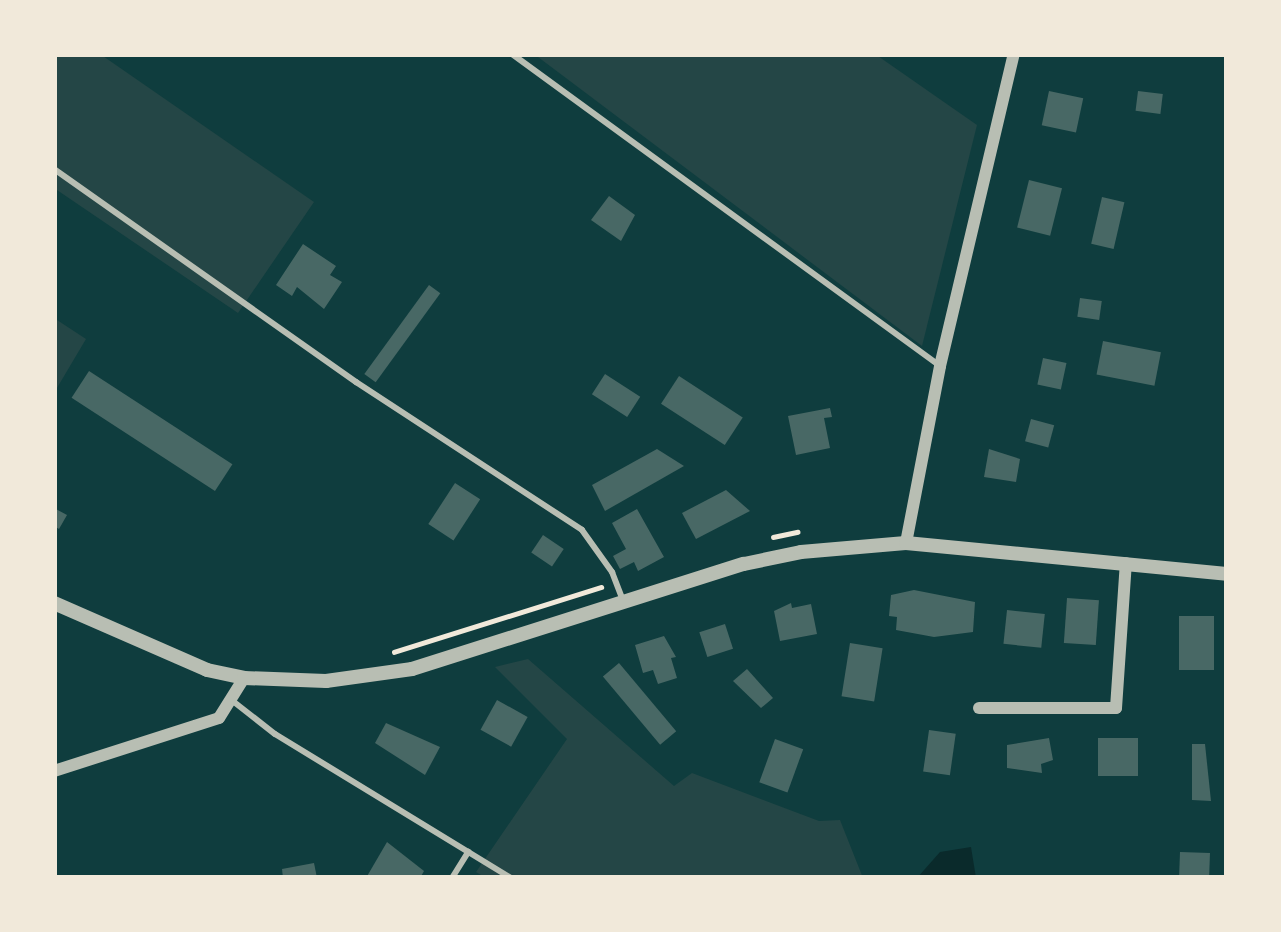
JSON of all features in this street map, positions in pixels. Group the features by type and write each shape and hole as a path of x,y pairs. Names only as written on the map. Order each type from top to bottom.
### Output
{"street":[{"path":"906,543 940,366 1014,54"},
{"path":"54,603 158,652 244,678 326,681 412,669 623,601 801,552 906,543 1227,574"},
{"path":"979,708 1116,708 1126,563"},
{"path":"54,771 218,718 234,702 244,678"}],"lane":[{"path":"512,54 940,366"},
{"path":"54,169 338,369 582,530 612,572 623,601"},
{"path":"234,702 275,734 511,878"},
{"path":"452,878 468,852"}],"shaded area":[{"path":"54,54 100,54 314,202 238,313 54,188"},
{"path":"534,54 875,54 977,125 922,346"},
{"path":"54,318 86,339 54,393"},
{"path":"528,659 674,786 692,773 819,821 840,820 863,878 486,878 476,872 567,739 495,667"},
{"path":"971,847 976,878 917,878 940,852"}],"building":[{"path":"1049,91 1083,98 1076,133 1042,125"},
{"path":"1138,91 1163,94 1160,114 1136,111"},
{"path":"1029,180 1062,188 1050,236 1017,228"},
{"path":"609,196 635,215 621,241 591,220"},
{"path":"1102,197 1124,202 1114,249 1091,244"},
{"path":"303,244 336,266 330,275 342,282 324,309 297,287 292,296 276,285"},
{"path":"429,285 440,293 376,382 364,374"},
{"path":"1080,298 1102,301 1099,320 1077,317"},
{"path":"1103,341 1161,352 1154,386 1097,374"},
{"path":"1043,358 1066,363 1061,389 1037,384"},
{"path":"89,371 232,464 215,491 72,398"},
{"path":"605,374 640,397 627,417 592,394"},
{"path":"679,376 743,417 725,445 661,404"},
{"path":"830,408 832,417 824,418 830,448 796,455 788,416"},
{"path":"1031,419 1054,425 1048,447 1025,441"},
{"path":"657,449 684,466 605,511 592,485"},
{"path":"989,449 1020,459 1016,482 984,477"},
{"path":"455,483 480,499 453,540 428,524"},
{"path":"726,490 750,511 696,539 682,513"},
{"path":"54,508 67,515 59,529 54,526"},
{"path":"637,509 664,557 638,571 634,562 620,569 613,556 626,549 612,523"},
{"path":"543,535 564,549 552,566 531,552"},
{"path":"914,590 975,602 973,632 934,637 896,630 897,617 889,616 891,595"},
{"path":"1067,598 1099,600 1096,645 1064,643"},
{"path":"791,603 792,608 811,604 817,634 780,641 774,611"},
{"path":"1007,610 1045,614 1041,648 1003,644"},
{"path":"1179,616 1214,616 1214,670 1179,670"},
{"path":"725,624 733,649 707,657 699,632"},
{"path":"664,636 676,657 671,658 677,678 658,684 653,670 643,673 635,645"},
{"path":"850,643 883,648 874,701 842,696"},
{"path":"619,663 676,731 660,745 603,676"},
{"path":"747,669 773,698 761,708 733,681"},
{"path":"497,700 528,717 511,747 481,730"},
{"path":"386,723 440,747 425,775 375,743"},
{"path":"929,730 956,734 950,775 923,772"},
{"path":"1049,738 1053,760 1041,764 1042,773 1007,768 1007,745"},
{"path":"1098,738 1138,738 1138,776 1098,776"},
{"path":"775,739 803,749 787,792 759,782"},
{"path":"1192,744 1205,744 1211,801 1192,800"},
{"path":"387,842 424,871 420,878 366,878"},
{"path":"1180,852 1210,853 1209,878 1179,878"},
{"path":"314,863 317,878 283,878 282,869"}]}
